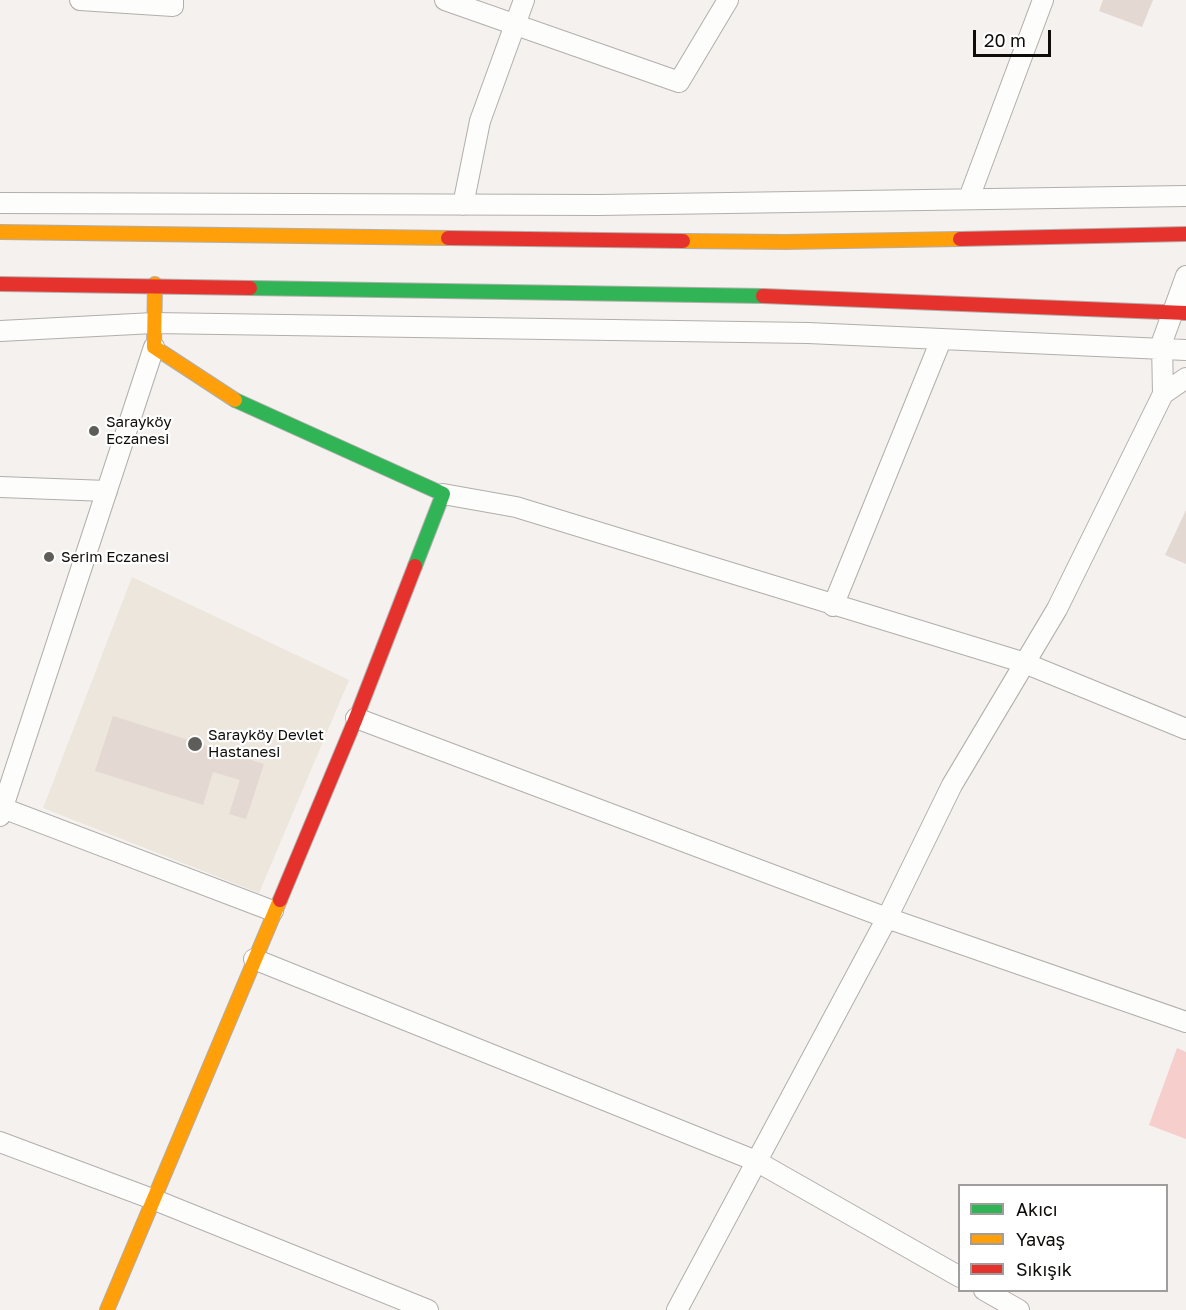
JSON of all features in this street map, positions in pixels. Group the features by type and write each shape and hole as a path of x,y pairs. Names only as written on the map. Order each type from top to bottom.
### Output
{"main road":[{"path":"0,232 786,243 1186,234"},
{"path":"0,284 155,284 740,294 1180,313"},
{"path":"107,1310 356,718 443,494 234,400 154,347 155,284"}],"street":[{"path":"80,0 173,6 173,0"},
{"path":"445,0 679,82 728,0"},
{"path":"463,205 480,120 524,0"},
{"path":"969,198 1043,0"},
{"path":"0,203 598,206 1186,196"},
{"path":"678,1310 887,918 952,785 1022,662 1057,609 1163,394 1162,342 1180,313 1186,276"},
{"path":"0,331 154,323 808,333 1186,350"},
{"path":"833,606 942,340"},
{"path":"154,347 1,811 273,911"},
{"path":"1163,394 1186,378"},
{"path":"0,487 107,491"},
{"path":"443,494 516,507 833,606 1022,662 1186,729"},
{"path":"356,718 887,918 1186,1022"},
{"path":"254,959 756,1161 958,1275"},
{"path":"0,1142 155,1200 428,1310"},
{"path":"988,1292 1019,1310"}],"shaded area":[{"name":"Sarayköy Devlet Hastanesi","path":"132,577 349,680 259,893 43,808"},
{"path":"1177,1048 1186,1052 1186,1139 1149,1125"}],"building":[{"path":"1103,0 1153,0 1142,27 1099,11"},
{"path":"1186,510 1186,564 1165,555"},
{"path":"113,716 264,764 246,819 229,814 240,780 213,772 203,805 95,771"}],"traffic: fast":[{"path":"250,288 763,296"},
{"path":"235,400 443,494 415,566"}],"traffic: slow":[{"path":"0,232 448,238"},
{"path":"683,241 960,239"},
{"path":"155,284 154,347 235,400"},
{"path":"107,1310 280,900"}],"traffic: jam":[{"path":"960,239 1186,234"},
{"path":"448,238 683,241"},
{"path":"0,284 250,288"},
{"path":"763,296 1186,313"},
{"path":"280,900 356,718 415,566"}],"place":[{"name":"Sarayköy Eczanesi","path":"94,431"},
{"name":"Serim Eczanesi","path":"49,557"},
{"name":"Sarayköy Devlet Hastanesi","path":"195,744"}]}
